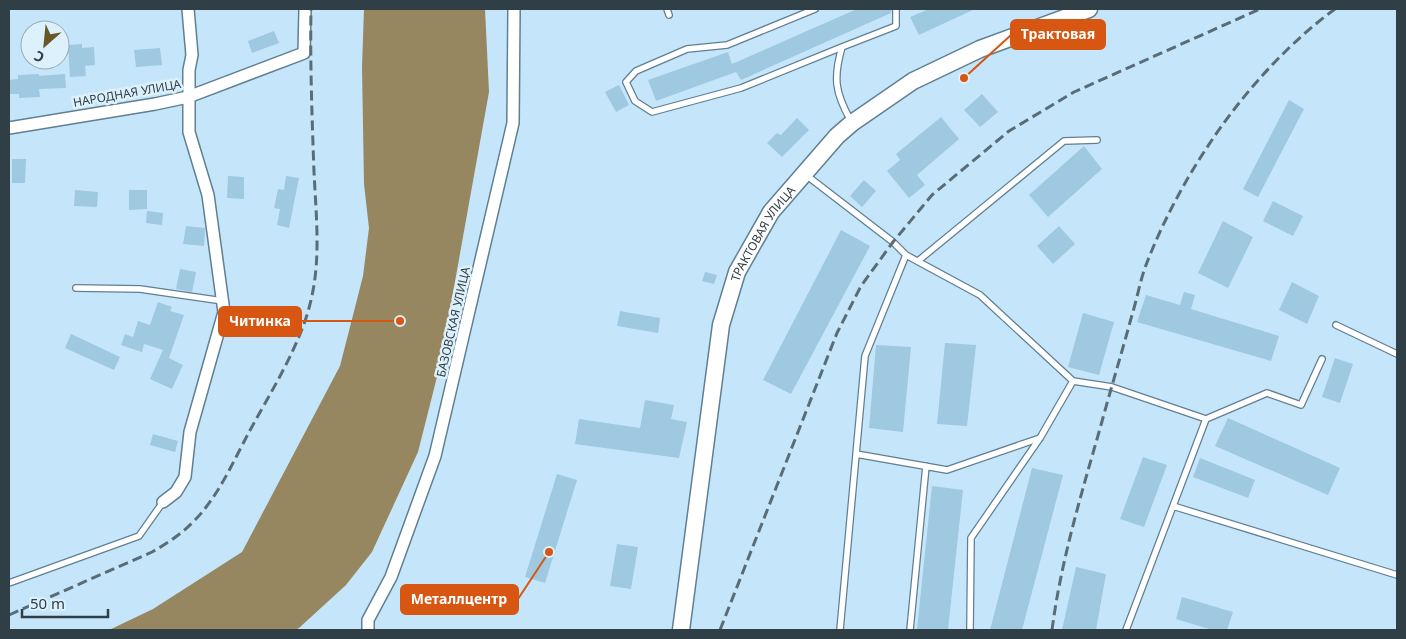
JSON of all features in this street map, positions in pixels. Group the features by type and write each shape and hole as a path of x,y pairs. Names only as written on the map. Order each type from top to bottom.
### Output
{"main road":[{"name":"ТРАКТОВАЯ УЛИЦА","path":"681,630 721,325 737,272 771,212 837,136 852,123 913,81 980,49 1089,9"}],"street":[{"path":"163,502 176,492 185,477 190,432 224,312 208,195 189,132 188,70 192,55 188,9"},
{"name":"НАРОДНАЯ УЛИЦА","path":"9,128 155,104 188,96 304,54 305,9"},
{"name":"БАЗОВСКАЯ УЛИЦА","path":"368,630 368,620 391,577 438,447 513,123 514,9"}],"lane":[{"path":"814,9 727,45 687,49 636,71 626,82 635,101 652,112 741,88 896,26 896,9"},
{"path":"842,47 837,66 836,87 852,123"},
{"path":"918,261 1064,141 1097,140"},
{"path":"804,173 906,254 980,295 1073,380 1112,387 1206,419 1267,393 1302,405 1322,359"},
{"path":"840,630 866,356 906,254"},
{"path":"76,288 140,289 223,301"},
{"path":"1336,325 1397,354"},
{"path":"970,630 971,538 1040,438 1073,380"},
{"path":"1126,630 1206,419"},
{"path":"856,454 947,470 1040,438"},
{"path":"910,630 926,466"},
{"path":"9,583 139,536 163,502"},
{"path":"1173,506 1397,575"}],"shaded area":[{"path":"364,9 485,9 489,92 440,365 418,452 372,552 346,585 299,628 295,630 109,630 153,609 242,552 340,366 363,276 369,228 364,184 362,67"}],"building":[{"path":"857,9 891,9 891,13 741,80 736,72 656,101 648,80 728,52 732,64"},
{"path":"929,9 975,9 919,35 910,17"},
{"path":"274,31 279,43 252,53 248,41"},
{"path":"82,44 82,48 94,47 95,65 85,66 86,76 70,77 70,45"},
{"path":"160,48 162,65 136,67 134,50"},
{"path":"39,74 39,76 65,74 66,88 39,89 40,97 19,98 19,94 9,94 9,80 18,79 18,75"},
{"path":"619,85 629,105 616,112 605,92"},
{"path":"982,94 998,112 980,127 964,110"},
{"path":"1289,100 1304,109 1258,197 1243,189"},
{"path":"941,117 959,139 917,175 925,185 909,198 887,171 900,160 896,154"},
{"path":"797,118 809,130 782,157 767,143 777,133 781,135"},
{"path":"1084,146 1102,169 1048,217 1029,195"},
{"path":"12,159 26,159 25,183 12,183"},
{"path":"228,176 244,177 244,199 227,198"},
{"path":"286,176 299,178 289,228 277,225 280,209 274,208 278,189 284,190"},
{"path":"864,180 876,191 862,207 850,196"},
{"path":"75,190 98,192 97,207 74,206"},
{"path":"129,190 147,190 147,209 129,210"},
{"path":"1273,201 1303,216 1293,236 1263,221"},
{"path":"147,211 163,213 162,225 146,223"},
{"path":"1223,221 1253,237 1228,288 1198,273"},
{"path":"186,226 205,228 204,246 183,244"},
{"path":"1059,226 1075,244 1053,264 1037,246"},
{"path":"841,230 870,246 791,394 763,380"},
{"path":"180,269 196,272 192,292 176,289"},
{"path":"705,272 717,275 714,284 702,281"},
{"path":"1292,282 1319,296 1307,324 1279,310"},
{"path":"1184,292 1195,295 1191,309 1279,336 1271,361 1137,322 1146,295 1180,305"},
{"path":"158,302 172,307 170,311 184,315 169,358 183,365 172,389 150,379 163,350 144,344 142,352 121,345 125,334 133,337 138,321 150,325"},
{"path":"620,311 660,318 658,333 617,326"},
{"path":"1083,313 1114,322 1099,375 1068,367"},
{"path":"71,334 120,357 114,370 65,348"},
{"path":"945,343 976,345 967,426 937,424"},
{"path":"876,345 911,347 903,432 869,428"},
{"path":"1335,358 1353,364 1340,403 1322,397"},
{"path":"645,400 674,405 671,419 687,422 679,458 575,444 579,419 640,428"},
{"path":"1228,418 1340,468 1328,495 1215,446"},
{"path":"153,434 178,441 175,452 150,445"},
{"path":"1143,457 1167,465 1144,527 1120,519"},
{"path":"1200,458 1255,480 1248,498 1193,477"},
{"path":"1032,468 1063,475 1022,630 990,630"},
{"path":"557,474 577,480 545,583 525,577"},
{"path":"932,486 963,490 948,630 917,629"},
{"path":"617,544 638,547 631,589 610,586"},
{"path":"1076,567 1106,574 1096,630 1062,630"},
{"path":"1182,597 1233,612 1227,630 1212,630 1176,619"}],"railway":[{"path":"9,615 152,552 173,539 187,527 201,514 216,492 284,368 306,317 316,269 317,236 312,110 311,9"},
{"path":"720,630 837,333 861,286 893,242 932,195 1009,131 1074,92 1260,9"},
{"path":"1052,630 1066,552 1142,277 1161,229 1179,193 1200,158 1248,91 1276,61 1335,9"}],"place":[{"name":"Трактовая","path":"964,78"},
{"name":"Читинка","path":"400,321"},
{"name":"Металлцентр","path":"549,552"}]}
